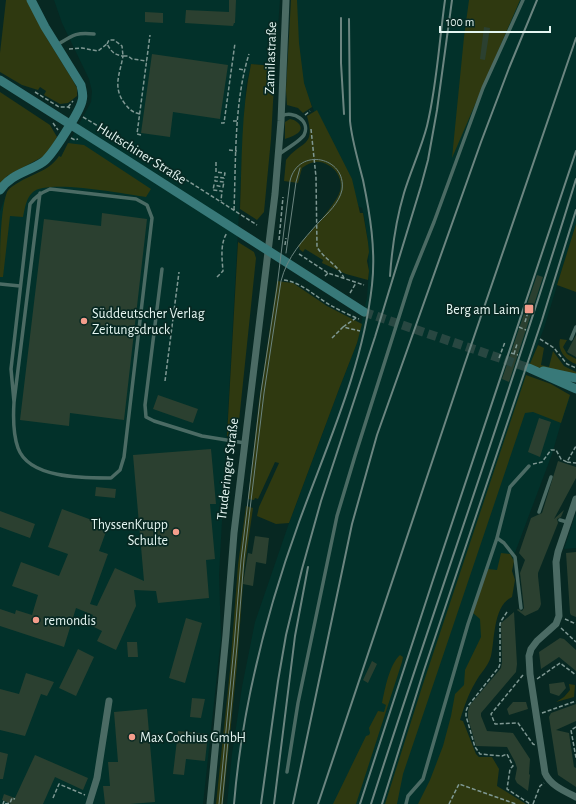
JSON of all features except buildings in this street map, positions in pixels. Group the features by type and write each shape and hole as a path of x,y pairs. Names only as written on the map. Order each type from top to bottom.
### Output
{"main road":[{"path":"0,190 9,180 46,160 51,155 82,103 83,94 81,86 37,14 31,0"},
{"name":"Hultschiner Straße","path":"0,80 268,251"},
{"path":"268,251 360,316"},
{"path":"576,378 531,369 576,389"}],"street":[{"name":"Zamilastraße","path":"268,251 275,194 281,117 286,0"},
{"name":"Truderinger Straße","path":"210,804 234,533 268,251"},
{"path":"576,499 556,562 559,616 556,624 537,641 531,649 529,656 531,681 545,773 548,778 559,788 576,797"},
{"path":"89,804 97,778 109,701"}],"lane":[{"path":"287,772 298,703 337,516 381,370 411,279 434,222 483,88 523,0"},
{"path":"56,46 73,35 84,33 94,34"},
{"path":"278,155 302,137 305,128 301,119 293,114 286,114 281,117"},
{"path":"14,402 11,369 30,204 34,198 40,193 50,189 136,199 147,205 152,218 124,458 120,470 111,478 82,478 50,473 24,459 18,449 13,425 14,402 40,193"},
{"path":"162,269 145,405 146,417 154,421 202,436 245,443"},
{"path":"0,284 20,286"},
{"path":"571,339 576,328"},
{"path":"406,804 408,796 423,779 468,624 497,538 510,487 529,466"},
{"path":"538,514 550,477"},
{"path":"560,520 568,522"},
{"path":"497,538 504,542 515,557 521,608"}],"path":[{"path":"141,135 137,134 150,35"},
{"path":"70,49 82,48 98,51 107,44 109,40 118,42 122,46 123,56 118,75 120,97 132,112 140,114"},
{"path":"221,123 224,123 235,43"},
{"path":"107,44 112,52 123,56 128,56 132,59 147,61"},
{"path":"234,210 238,121 242,82 249,54"},
{"path":"239,69 244,70"},
{"path":"307,119 305,115 310,111"},
{"path":"233,121 238,121"},
{"path":"91,122 130,144 257,225"},
{"path":"309,135 310,128 312,130 316,177 317,247 320,252 341,272 344,278"},
{"path":"229,150 237,151"},
{"path":"216,162 216,172 225,173 224,178 215,177 215,181 224,182 223,186 214,186 213,190 222,191 221,202"},
{"path":"279,240 283,193"},
{"path":"217,277 222,271 223,241 227,233"},
{"path":"285,245 286,238"},
{"path":"299,254 328,273 364,285"},
{"path":"165,381 179,272"},
{"path":"325,276 328,273"},
{"path":"284,280 290,280 330,305 360,316"},
{"path":"525,311 531,313"},
{"path":"525,322 528,312"},
{"path":"332,338 343,327 360,316"},
{"path":"343,327 360,331"},
{"path":"519,328 524,328"},
{"path":"540,339 554,348 567,364 576,368"},
{"path":"499,358 504,342"},
{"path":"514,354 517,344"},
{"path":"511,353 518,355"},
{"path":"567,462 576,446"},
{"path":"529,466 542,462 551,450 556,450 561,459 567,462 576,462"},
{"path":"507,612 500,624 499,667 468,706 466,716 475,747 480,754 502,756 507,754 513,766 510,770 507,789 530,804"},
{"path":"559,616 576,624"},
{"path":"556,624 576,642"},
{"path":"531,681 540,678 560,663 576,675"},
{"path":"530,668 491,714 495,724 518,723 533,744 542,746"},
{"path":"536,715 576,701"},
{"path":"576,727 571,730 576,758"},
{"path":"533,804 540,786 548,778"},
{"path":"53,798 59,784 87,796"},
{"path":"449,804 459,784 516,804"},
{"path":"4,801 4,804 10,803 12,798 15,799"}],"shaded area":[{"path":"54,0 280,0 275,66 251,64 246,86 219,575 221,638 203,804 0,804 0,211 7,193 12,187 20,181 51,166 59,156 61,157 91,102 92,91 89,79 62,23"},
{"path":"296,0 576,0 576,224 544,328 525,377 569,400 552,454 489,622 424,804 227,804 232,754 242,687 255,622 289,523 357,343 367,297 369,271 368,242 364,216 362,208 356,205 319,123 296,67"},
{"path":"576,513 576,548 564,549"}],"green space":[{"path":"6,0 27,0 46,37 77,88 77,96 68,103 60,104 44,95 46,91 40,87 38,90 22,85 0,72 0,53"},
{"path":"291,0 297,0 299,43 304,83 312,107 303,113 298,108 287,105 286,90"},
{"path":"469,0 520,0 452,158 464,37"},
{"path":"251,64 275,66 271,139 264,212 257,220 240,209 245,100"},
{"path":"0,92 50,125 57,137 46,155 7,176 0,184"},
{"path":"317,110 352,179 360,213 363,213 369,252 367,261 369,271 368,280 346,274 322,263 323,260 305,249 303,252 298,246 333,204 341,187 337,172 321,162 311,163 302,168 298,183 284,181 286,160 308,139 310,134 307,116"},
{"path":"290,119 297,122 301,128 298,133 285,139 285,122"},
{"path":"68,143 84,145 151,189 146,197 87,188 69,187 41,188 33,192 27,200 23,217 10,216 3,277 0,277 0,245 3,210 7,192 17,183 47,168 59,156 61,157"},
{"path":"576,224 576,292 557,285"},
{"path":"238,242 254,252 256,258 239,421 235,426 233,438 227,436"},
{"path":"277,281 293,283 327,306 362,324 357,343 289,523 276,524 257,516 259,507 279,463 275,462 258,499 248,499 259,401"},
{"path":"560,339 567,340 563,347 567,354 576,359 576,364 569,360 561,351 559,343"},
{"path":"538,345 544,348 541,365 549,367 553,351 564,366 576,372 576,375 529,366"},
{"path":"526,375 551,384 570,395 561,423 533,412 525,413 403,774 397,804 385,804 422,687"},
{"path":"246,506 253,508 244,571 237,665 223,804 216,804 230,670 238,565"},
{"path":"501,553 510,554 514,561 512,571 515,580 512,597 506,601 498,615 490,660 470,692 460,720 463,721 476,754 479,757 492,757 499,769 497,786 526,804 418,804 430,780 443,746 455,694 464,685 465,670 481,637 480,619 473,613 488,569 497,570"},
{"path":"400,655 403,657 402,662 356,804 333,804 366,736 370,733 369,728 378,711 384,712 386,705 382,703 388,678 396,659"},
{"path":"569,684 575,685 574,697 556,702 564,697 570,690"}],"tunnel":[{"path":"364,312 529,368"}],"tram line":[{"path":"219,804 241,560 261,392 277,287 290,181 295,170 302,163 311,160 321,160 330,163 337,170 342,179 342,190 341,195 333,208 296,249 287,264 281,281 264,393 244,559 222,804"},
{"path":"286,253 296,182 300,168"}],"railway":[{"path":"390,276 395,234 401,203 425,135 430,111 436,79 445,0"},
{"path":"261,804 286,635 321,501 375,337 428,160 437,110 452,0"},
{"path":"293,804 352,524 377,435 481,142 537,0"},
{"path":"341,18 341,63 344,114"},
{"path":"234,804 249,696 266,626 287,556 343,405 361,346 372,285 373,245 370,219 350,121 349,19"},
{"path":"318,804 464,366 576,38"},
{"path":"360,804 576,151"},
{"path":"371,804 501,414 576,179"},
{"path":"382,804 424,670 542,320 576,210"},
{"path":"274,804 295,636 308,567"}],"place":[{"name":"Berg am Laim","path":"529,309"},
{"name":"Süddeutscher Verlag Zeitungsdruck","path":"84,321"},
{"name":"ThyssenKrupp Schulte","path":"176,532"},
{"name":"remondis","path":"36,620"},
{"name":"Max Cochius GmbH","path":"132,737"}]}
